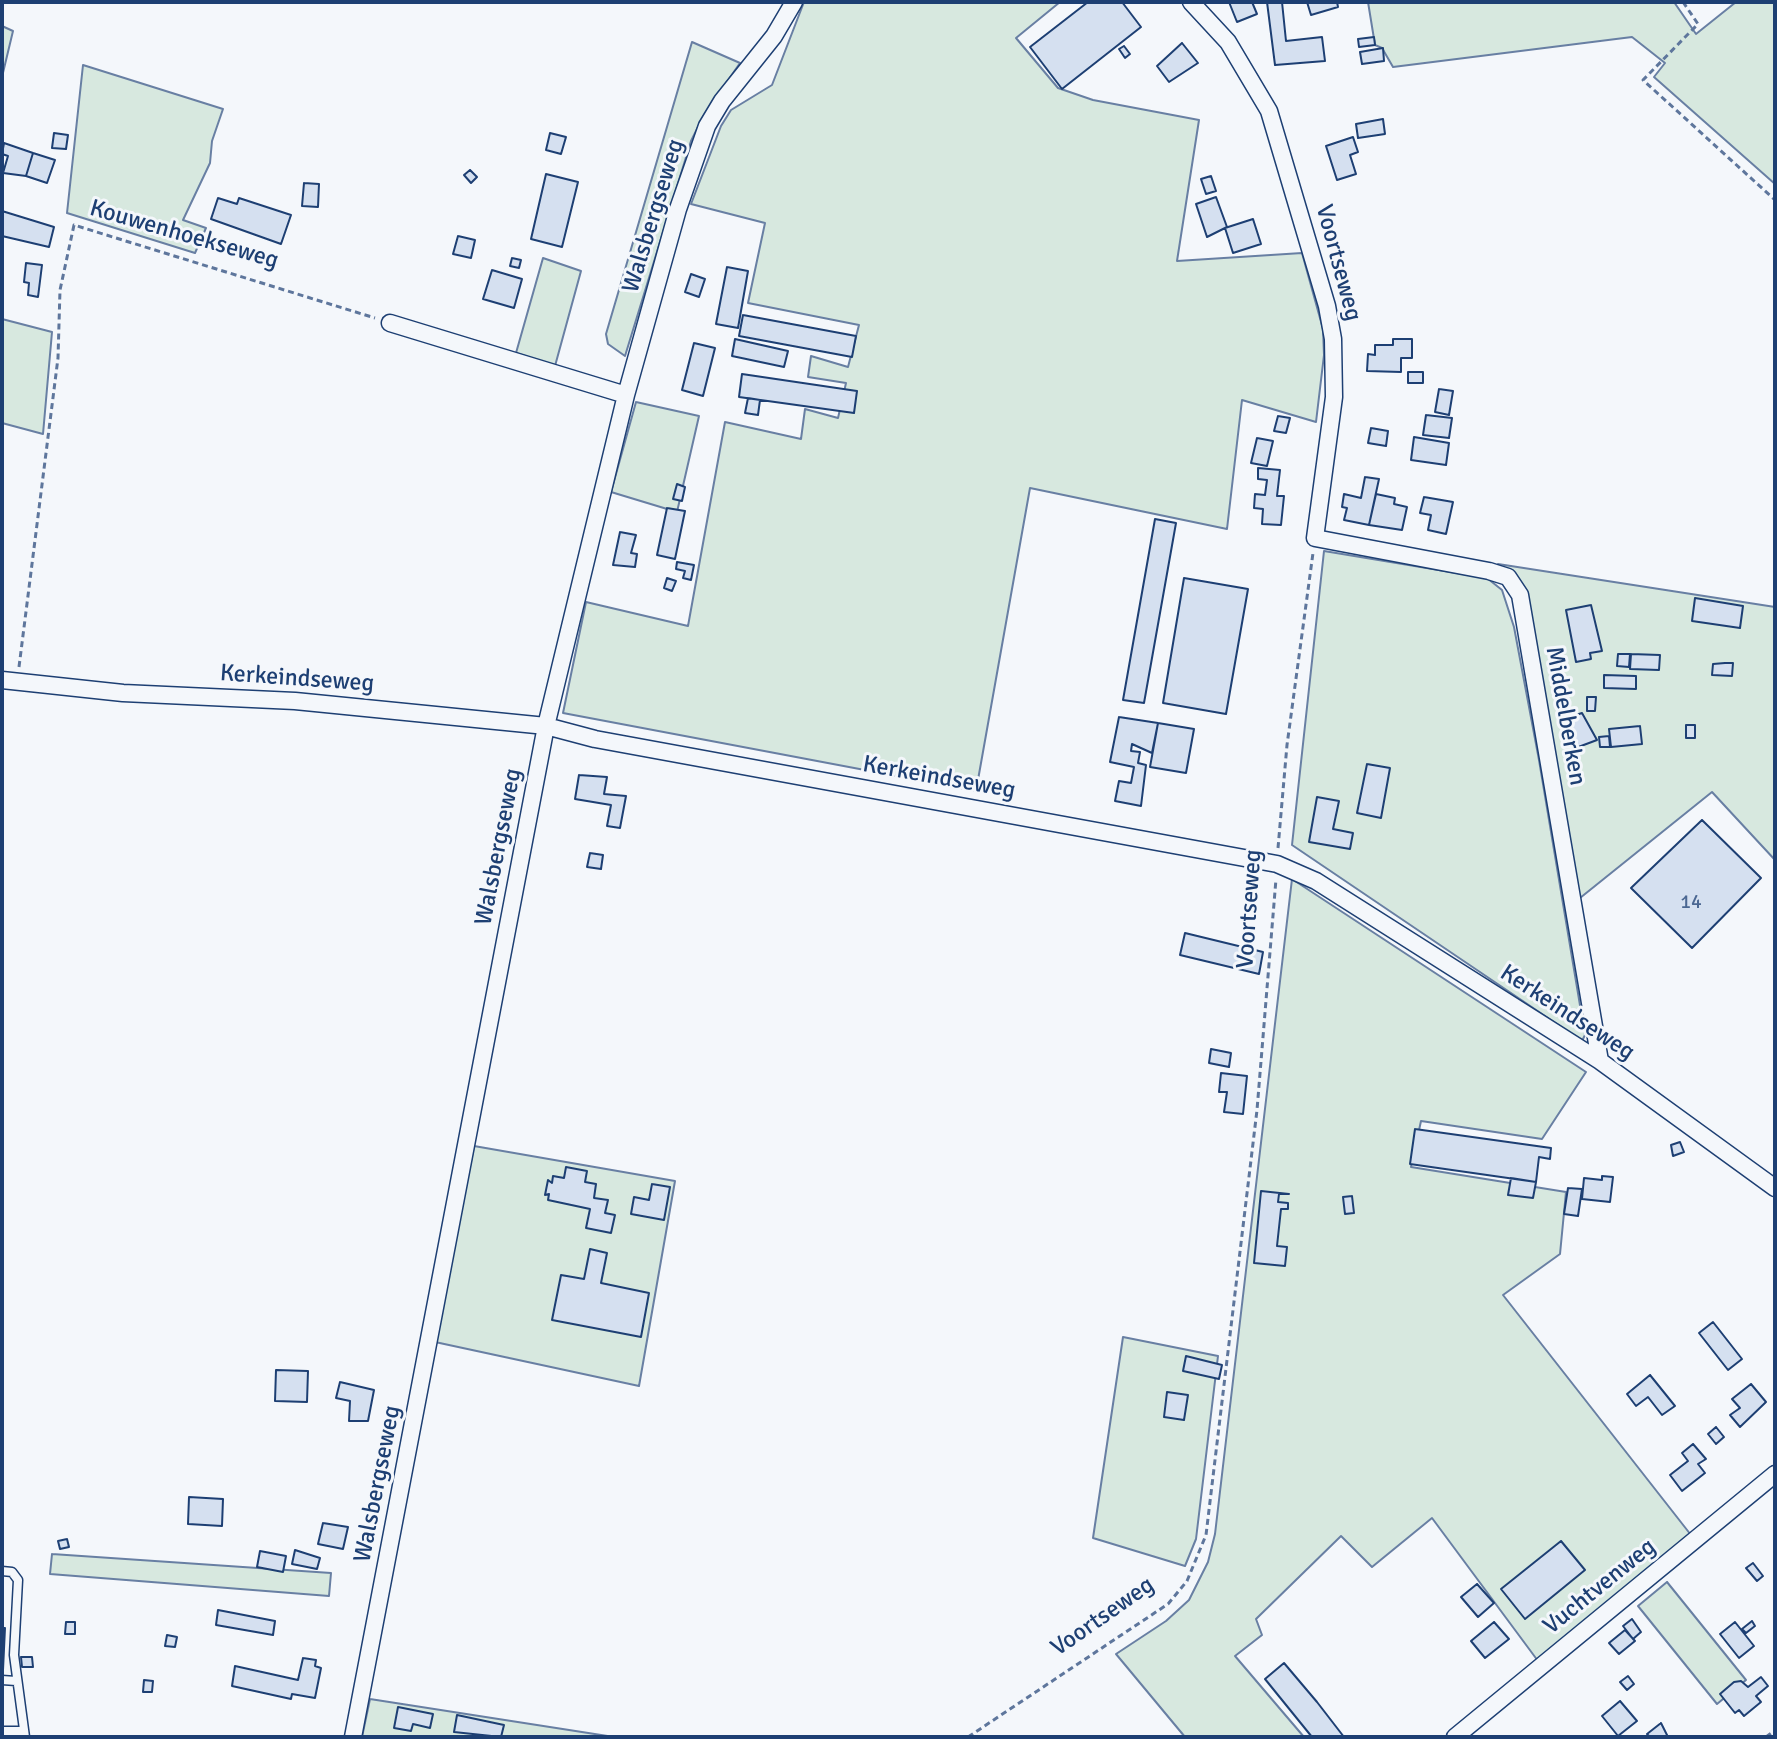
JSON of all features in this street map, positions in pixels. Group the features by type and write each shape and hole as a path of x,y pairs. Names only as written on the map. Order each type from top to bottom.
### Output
{"street":[{"name":"Walsbergseweg","path":"353,1737 546,726 626,395 678,209 707,126 722,101 774,36 794,2"},
{"name":"Voortseweg","path":"1191,2 1228,42 1269,111 1327,306 1333,339 1334,397 1315,538"},
{"path":"390,323 626,395"},
{"name":"Middelberken","path":"1315,538 1489,571 1508,577 1520,595 1600,1061"},
{"name":"Kerkeindseweg","path":"9,681 123,693 295,701 546,726 595,739 1277,864 1316,881 1600,1061 1775,1188"},
{"name":"Vuchtvenweg","path":"1455,1737 1775,1474"}],"lane":[{"path":"2,1571 12,1572 18,1580 16,1681 24,1734 2,1731"},
{"path":"2,1680 16,1681"}],"path":[{"path":"1683,2 1698,24 1643,80 1775,200"},
{"name":"Kouwenhoekseweg","path":"9,681 58,358 60,290 74,225 390,323"},
{"name":"Voortseweg","path":"968,1737 1168,1604 1187,1581 1206,1535 1257,1110 1287,745 1315,538"},
{"path":"1766,1737 1775,1730"}],"shaded area":[{"path":"804,2 1060,2 1016,38 1058,88 1093,100 1199,120 1177,261 1302,253 1323,329 1324,355 1316,422 1242,400 1227,529 1030,488 976,791 563,713 586,602 688,626 725,422 801,439 805,409 838,418 846,383 808,377 811,356 848,367 859,325 748,303 765,223 691,204 721,126 731,110 772,85"},
{"path":"1368,2 1674,2 1696,34 1736,2 1775,2 1775,184 1654,77 1665,63 1632,37 1393,67 1382,48 1375,45"},
{"path":"2,26 13,31 2,77"},
{"path":"692,42 740,63 704,115 691,141 625,356 608,344 606,334"},
{"path":"83,65 223,109 212,141 210,163 183,220 206,228 195,253 67,213"},
{"path":"543,258 581,271 555,366 516,353"},
{"path":"2,319 52,332 43,434 2,423"},
{"path":"636,402 699,416 677,512 611,492"},
{"path":"1324,551 1487,578 1502,590 1514,627 1539,760 1585,1035 1582,1041 1292,845"},
{"path":"1498,564 1775,607 1775,860 1712,792 1580,898 1510,573"},
{"path":"1292,879 1586,1072 1542,1139 1421,1121 1411,1167 1566,1192 1560,1254 1503,1295 1691,1535 1538,1661 1432,1518 1372,1567 1341,1536 1256,1619 1262,1635 1235,1656 1304,1737 1185,1737 1116,1654 1166,1621 1189,1600 1208,1562 1215,1534"},
{"path":"474,1146 675,1181 639,1386 435,1342"},
{"path":"1123,1337 1218,1356 1196,1539 1185,1566 1093,1538"},
{"path":"52,1554 331,1573 329,1596 50,1574"},
{"path":"1667,1582 1746,1680 1717,1704 1638,1606"},
{"path":"370,1699 614,1737 362,1737"}],"building":[{"path":"1088,2 1122,2 1141,27 1062,89 1030,47"},
{"path":"1229,2 1252,2 1257,14 1237,22"},
{"path":"1267,2 1282,2 1286,41 1322,37 1325,61 1275,65"},
{"path":"1307,2 1337,2 1338,7 1311,15"},
{"path":"1374,37 1375,45 1359,47 1358,39"},
{"path":"1182,43 1198,63 1169,82 1157,66"},
{"path":"1124,46 1130,54 1125,58 1119,49"},
{"path":"1383,48 1384,61 1362,64 1360,52"},
{"path":"1383,119 1385,134 1358,138 1356,124"},
{"path":"54,133 68,135 66,149 52,148"},
{"path":"550,133 566,137 561,154 546,150"},
{"path":"1353,137 1358,152 1350,155 1356,174 1337,180 1326,146"},
{"path":"4,143 33,153 26,176 3,173 8,156 2,154"},
{"path":"33,153 55,160 47,183 26,176"},
{"path":"470,170 477,177 471,183 464,175"},
{"path":"546,174 578,182 562,247 531,239"},
{"path":"1211,176 1216,191 1206,194 1201,179"},
{"path":"304,183 319,184 318,207 302,206"},
{"path":"1216,197 1227,227 1207,237 1196,204"},
{"path":"218,198 237,204 239,198 291,215 281,244 211,219"},
{"path":"2,211 54,227 49,247 2,236"},
{"path":"1253,219 1261,244 1233,253 1225,228"},
{"path":"458,236 475,240 471,258 453,254"},
{"path":"512,258 521,260 519,268 510,266"},
{"path":"26,263 42,265 38,297 28,295 29,283 24,282"},
{"path":"727,267 748,271 738,328 716,324"},
{"path":"492,270 522,279 514,308 483,299"},
{"path":"691,274 705,279 699,297 685,292"},
{"path":"743,315 856,336 852,357 739,336"},
{"path":"735,339 788,351 784,367 732,356"},
{"path":"1393,339 1412,339 1412,358 1401,358 1401,372 1367,371 1368,354 1375,355 1375,345 1393,345"},
{"path":"694,343 715,348 703,396 682,390"},
{"path":"1408,372 1423,372 1423,383 1408,383"},
{"path":"742,374 857,391 854,413 739,397"},
{"path":"1439,389 1453,391 1449,415 1435,412"},
{"path":"748,398 760,400 758,415 745,413"},
{"path":"1426,415 1452,418 1449,438 1423,435"},
{"path":"1278,416 1290,418 1286,433 1274,431"},
{"path":"1371,428 1388,431 1386,446 1368,443"},
{"path":"1414,437 1449,443 1446,465 1411,460"},
{"path":"1257,438 1273,441 1267,466 1251,463"},
{"path":"1258,468 1280,470 1277,496 1284,496 1281,525 1262,524 1263,509 1254,508 1255,494 1265,495 1267,480 1258,479"},
{"path":"1365,477 1379,479 1369,525 1344,520 1347,508 1342,507 1344,494 1361,498"},
{"path":"677,484 685,487 682,501 673,499"},
{"path":"1376,494 1395,498 1394,504 1407,507 1402,530 1369,525"},
{"path":"1424,497 1453,502 1446,534 1428,530 1431,515 1420,513"},
{"path":"667,508 685,511 675,559 657,555"},
{"path":"1155,519 1176,523 1144,703 1123,700"},
{"path":"620,532 636,535 631,553 637,554 635,567 613,565"},
{"path":"677,562 694,565 691,580 683,578 685,571 676,569"},
{"path":"667,578 676,581 672,591 664,588"},
{"path":"1184,578 1248,589 1226,714 1163,703"},
{"path":"1695,598 1743,606 1740,628 1692,621"},
{"path":"1591,605 1602,651 1590,653 1591,659 1576,662 1566,610"},
{"path":"1618,654 1630,654 1629,667 1617,666"},
{"path":"1631,654 1660,655 1659,670 1630,669"},
{"path":"1733,663 1732,676 1712,675 1713,664"},
{"path":"1604,675 1636,676 1636,689 1604,688"},
{"path":"1587,697 1596,697 1595,711 1587,711"},
{"path":"1582,713 1597,740 1573,749 1561,720"},
{"path":"1119,717 1158,723 1152,753 1132,744 1131,751 1140,752 1138,763 1146,765 1141,806 1115,801 1119,781 1131,783 1134,767 1110,762"},
{"path":"1158,723 1194,729 1186,773 1150,767"},
{"path":"1686,725 1695,725 1695,738 1686,738"},
{"path":"1640,726 1642,744 1611,747 1609,729"},
{"path":"1609,736 1610,747 1600,747 1599,737"},
{"path":"1367,764 1390,768 1381,818 1357,813"},
{"path":"579,775 607,777 604,794 626,796 620,828 607,826 611,805 575,799"},
{"path":"1317,797 1339,801 1333,829 1353,833 1350,849 1309,842"},
{"path":"1702,820 1761,878 1692,948 1631,888"},
{"path":"590,853 603,855 601,869 587,867"},
{"path":"1185,933 1263,952 1259,974 1180,955"},
{"path":"1211,1049 1231,1053 1229,1067 1209,1063"},
{"path":"1221,1073 1247,1076 1243,1114 1224,1112 1227,1092 1219,1092"},
{"path":"1415,1129 1551,1148 1550,1159 1539,1157 1536,1182 1410,1164"},
{"path":"1680,1142 1684,1152 1673,1156 1671,1145"},
{"path":"566,1167 587,1171 585,1182 596,1184 594,1198 608,1200 605,1213 615,1215 611,1233 586,1228 590,1209 548,1200 549,1194 545,1195 548,1180 552,1183 553,1176 564,1178"},
{"path":"1602,1176 1613,1177 1610,1202 1582,1199 1584,1178 1602,1180"},
{"path":"1511,1178 1536,1182 1533,1198 1508,1195"},
{"path":"652,1184 670,1187 664,1220 631,1214 634,1197 649,1200"},
{"path":"1568,1188 1582,1189 1578,1216 1564,1214"},
{"path":"1261,1191 1289,1194 1279,1194 1278,1202 1288,1203 1288,1209 1281,1209 1277,1246 1287,1247 1285,1266 1254,1263"},
{"path":"1352,1196 1354,1213 1345,1214 1343,1197"},
{"path":"590,1249 607,1253 601,1283 649,1293 641,1337 552,1320 561,1275 584,1279"},
{"path":"1713,1322 1742,1359 1728,1370 1699,1333"},
{"path":"1186,1356 1222,1365 1219,1379 1183,1371"},
{"path":"276,1370 308,1371 307,1402 275,1401"},
{"path":"1650,1375 1675,1406 1662,1415 1648,1397 1636,1406 1627,1394"},
{"path":"340,1382 374,1390 368,1421 349,1421 350,1401 336,1398"},
{"path":"1751,1384 1766,1402 1740,1427 1730,1415 1740,1408 1732,1399"},
{"path":"1167,1392 1188,1395 1184,1420 1164,1417"},
{"path":"1716,1427 1724,1437 1716,1444 1708,1434"},
{"path":"1693,1444 1706,1459 1698,1464 1705,1473 1682,1491 1670,1475 1688,1461 1682,1453"},
{"path":"189,1497 223,1499 222,1526 188,1524"},
{"path":"323,1523 348,1527 343,1549 318,1544"},
{"path":"67,1539 69,1547 60,1549 58,1541"},
{"path":"1561,1541 1585,1570 1525,1619 1501,1589"},
{"path":"295,1550 320,1558 317,1569 292,1564"},
{"path":"260,1551 286,1556 283,1572 257,1567"},
{"path":"1753,1563 1763,1576 1757,1581 1746,1568"},
{"path":"1477,1584 1494,1603 1478,1617 1461,1597"},
{"path":"218,1610 275,1621 273,1635 216,1625"},
{"path":"1632,1619 1641,1632 1633,1639 1623,1626"},
{"path":"1752,1621 1755,1626 1746,1633 1742,1629"},
{"path":"66,1622 75,1622 75,1634 65,1634"},
{"path":"1494,1622 1509,1639 1485,1658 1471,1641"},
{"path":"1735,1622 1754,1646 1739,1658 1720,1634"},
{"path":"2,1628 5,1628 3,1670 2,1670"},
{"path":"1625,1630 1635,1641 1619,1654 1609,1643"},
{"path":"167,1635 177,1637 175,1647 165,1646"},
{"path":"21,1657 32,1657 33,1667 22,1667"},
{"path":"303,1658 316,1660 315,1666 321,1668 315,1698 292,1694 291,1699 232,1686 235,1666 298,1680"},
{"path":"1284,1663 1344,1737 1312,1737 1265,1679"},
{"path":"1628,1676 1634,1684 1627,1690 1620,1682"},
{"path":"1761,1677 1768,1686 1756,1696 1761,1702 1744,1716 1739,1710 1735,1713 1720,1694 1734,1682 1741,1681 1748,1687"},
{"path":"144,1680 153,1681 152,1692 143,1692"},
{"path":"1620,1701 1637,1721 1618,1736 1602,1716"},
{"path":"398,1707 433,1714 430,1728 413,1724 411,1731 394,1728"},
{"path":"457,1715 504,1725 501,1737 454,1732"},
{"path":"1661,1723 1668,1737 1650,1737 1647,1734"}]}
